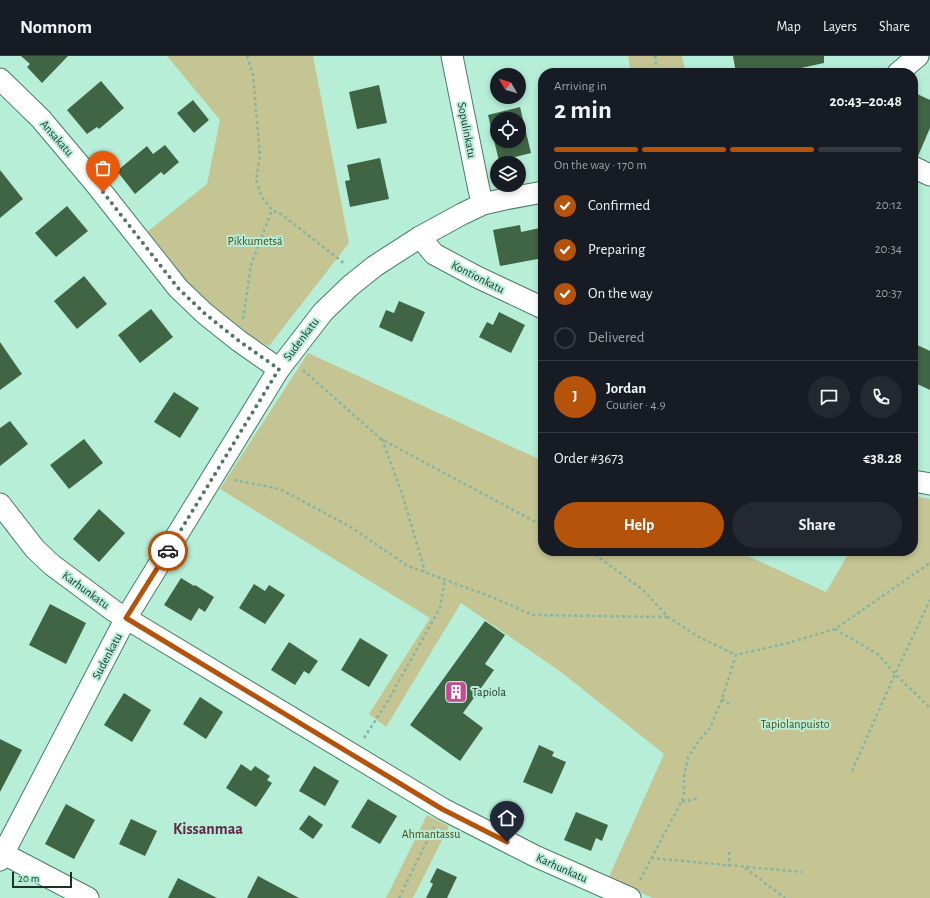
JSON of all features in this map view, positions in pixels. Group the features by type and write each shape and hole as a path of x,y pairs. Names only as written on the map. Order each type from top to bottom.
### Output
{"street":[{"name":"Sopulinkatu","path":"452,56 483,204"},
{"path":"904,68 918,56"},
{"name":"Ansakatu","path":"0,79 42,119 178,288 204,313 239,341 283,363"},
{"path":"918,169 930,175"},
{"name":"Sudenkatu","path":"1,856 126,618 283,363 323,312 350,286 375,266 420,237 483,204 505,198 538,193"},
{"name":"Kontionkatu","path":"420,237 434,254 538,306"},
{"path":"918,482 930,484"},
{"name":"Karhunkatu","path":"0,504 35,549 52,565 126,618 442,809 535,856 630,898"},
{"path":"1,856 88,898"}],"path":[{"path":"248,56 253,75 260,156 256,180 262,197 272,210 280,214 348,266"},
{"path":"655,56 656,68"},
{"path":"239,341 251,266 272,210"},
{"path":"283,363 381,439 538,523"},
{"path":"381,439 402,494 425,572"},
{"path":"214,476 280,489 349,526 408,566 494,598 533,615 668,618"},
{"path":"597,556 643,590 668,618 698,637 736,655 788,643 835,629 930,562"},
{"path":"353,755 386,704 440,608 445,579"},
{"path":"852,771 930,600"},
{"path":"835,629 879,655 895,674 930,708"},
{"path":"630,898 682,802 684,797 684,777 688,757 710,728 722,699 736,655"},
{"path":"722,699 732,706"},
{"path":"682,802 699,798"},
{"path":"399,898 442,809"},
{"path":"729,852 729,866"},
{"path":"651,858 802,872"},
{"path":"744,867 784,898"}],"green space":[{"name":"Pikkumetsä","path":"167,56 313,56 349,243 269,346 255,340 233,324 187,282 147,232 207,184 220,120"},
{"path":"628,56 682,56 685,68 630,68"},
{"name":"Tapiolanpuisto","path":"308,353 538,459 538,556 748,556 826,592 847,556 918,556 918,497 930,499 930,898 653,898 608,879 664,754 561,672 461,603 386,727 369,714 430,618 220,489"},
{"name":"Ahmantassu","path":"427,815 449,826 413,898 386,898"}],"building":[{"path":"21,56 68,56 42,83 27,67 30,64"},
{"path":"733,56 824,56 824,63 801,68 735,68"},
{"path":"101,81 124,108 99,129 97,127 87,134 67,110"},
{"path":"379,85 387,123 357,129 349,92"},
{"path":"918,94 930,100 930,128 918,156"},
{"path":"193,100 209,120 194,133 177,113"},
{"path":"520,107 521,112 500,112"},
{"path":"526,132 531,153 519,156 498,156 496,148 526,148"},
{"path":"165,145 179,162 164,175 161,172 135,194 117,171 147,146 153,154"},
{"path":"380,158 389,199 350,207 345,181 350,180 347,165"},
{"path":"0,170 23,199 0,218"},
{"path":"67,206 88,231 56,257 35,233"},
{"path":"520,225 521,232 538,228 538,259 500,266 493,230"},
{"path":"84,276 107,304 77,329 54,301"},
{"path":"399,301 425,312 412,342 379,327 386,310 394,313"},
{"path":"151,309 173,337 140,363 118,335"},
{"path":"499,312 525,325 511,353 479,337 487,322 493,325"},
{"path":"0,342 22,374 0,390"},
{"path":"918,345 930,351 930,390 918,384"},
{"path":"174,392 199,408 180,438 154,422"},
{"path":"10,421 28,444 0,466 0,428"},
{"path":"84,439 103,463 69,489 50,465"},
{"path":"99,509 125,533 99,562 73,539"},
{"path":"181,578 214,597 205,612 199,608 191,621 164,605"},
{"path":"254,584 265,591 269,585 285,595 265,624 239,608"},
{"path":"50,604 86,623 66,664 29,645"},
{"name":"Tapiola","path":"485,621 505,635 485,664 494,670 463,713 483,728 460,761 410,725"},
{"path":"360,638 388,655 369,687 341,670"},
{"path":"289,642 318,661 309,674 304,671 295,685 271,670"},
{"path":"124,693 151,710 132,742 104,725"},
{"path":"200,697 223,712 206,739 183,724"},
{"path":"0,739 22,750 0,792"},
{"path":"539,745 554,752 552,756 566,762 552,794 523,782"},
{"path":"241,764 251,771 255,766 270,776 267,780 272,783 256,807 226,788"},
{"path":"314,766 339,781 325,806 299,791"},
{"path":"368,799 397,816 380,844 351,827"},
{"path":"66,804 95,820 74,859 45,844"},
{"path":"576,812 608,825 602,841 596,838 591,851 564,840"},
{"path":"309,815 323,825 313,839 299,829"},
{"path":"131,819 157,831 145,856 119,844"},
{"path":"437,868 457,877 447,898 426,898 433,884 430,882"},
{"path":"258,876 299,898 247,898"},
{"path":"178,878 217,898 168,898"}],"way so far":[{"path":"103,192 178,288 204,313 239,341 279,369 168,551"}],"place":[{"name":"Tapiola","path":"456,692"}],"district":[{"name":"Kissanmaa","path":"208,828"}],"route":[{"path":"168,551 126,618 442,809 507,842"}]}
